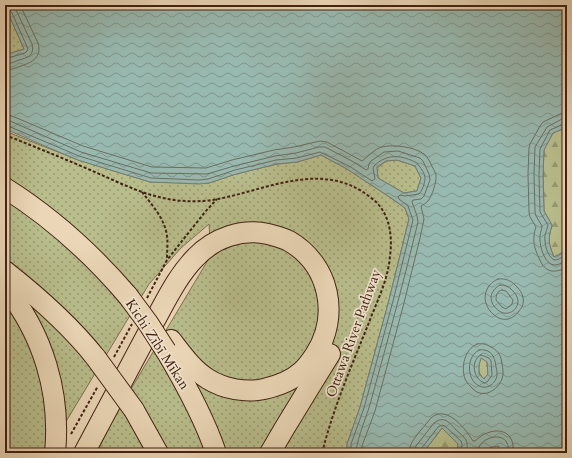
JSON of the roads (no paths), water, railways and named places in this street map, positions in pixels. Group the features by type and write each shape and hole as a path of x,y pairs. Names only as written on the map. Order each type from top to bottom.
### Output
{"highway":[{"name":"Kichi Zībī Mīkan","path":"5,188 41,213 78,244 110,274 148,324 168,345 206,426 216,453"},
{"path":"72,453 157,292 177,261 196,242 215,229 230,224 254,221 272,223 288,228 304,237 314,245 332,269 342,304 339,331 334,346 270,453"},
{"path":"84,453 170,293 190,262 208,246 228,236 243,233 260,232 282,238 296,246 308,256 317,268 324,282 328,297 329,312 327,328 322,342 306,367 296,376 281,384 262,389 249,390 232,388 215,383 207,379 168,345"},
{"path":"5,271 53,311 96,358 134,410 158,453"},
{"path":"5,287 29,323 40,345 46,364 56,411 55,453"}],"water":[{"path":"5,5 567,5 567,127 553,133 544,150 543,174 544,211 552,225 549,241 554,257 562,253 567,242 567,453 521,453 513,451 512,453 498,453 499,446 491,447 487,450 487,453 457,453 458,444 442,428 423,453 347,453 347,444 360,407 409,219 405,208 347,169 321,155 297,162 277,164 236,174 209,183 150,182 78,160 5,129 5,55 24,49 9,15 5,14","holes":["397,160 415,166 421,178 417,191 404,193 378,178 377,167 386,161","481,358 487,362 488,374 484,379 479,374"]}]}
